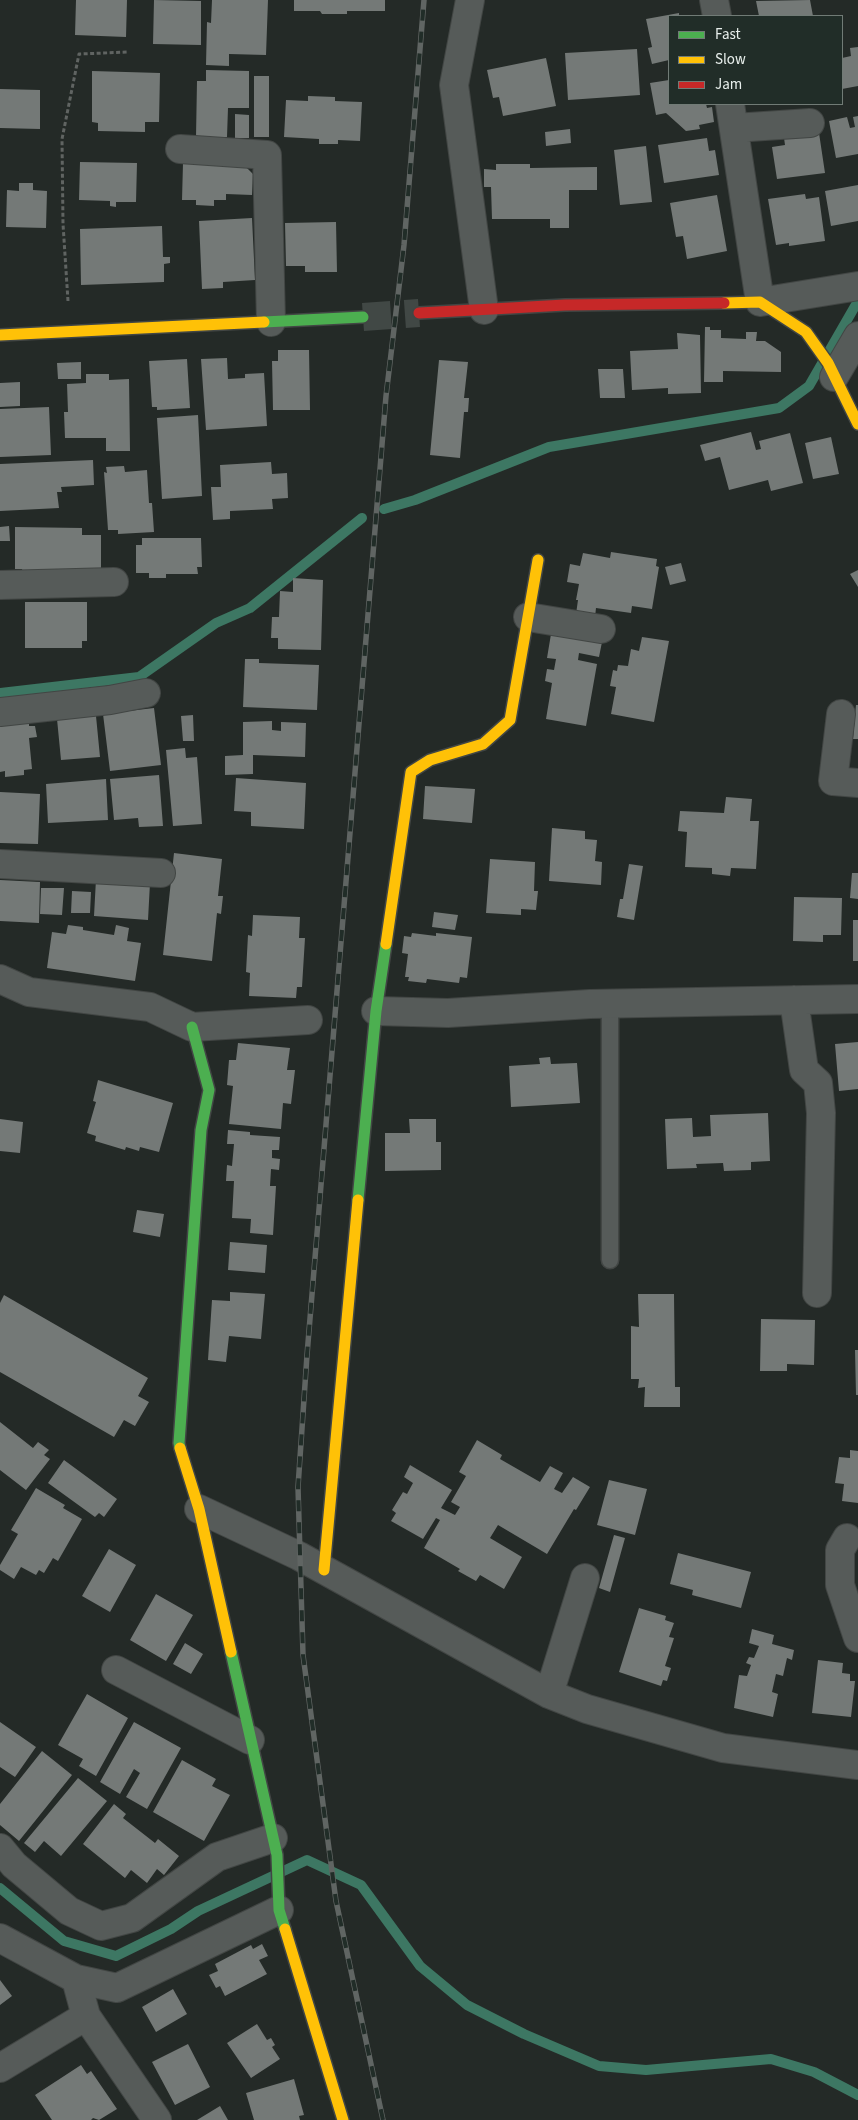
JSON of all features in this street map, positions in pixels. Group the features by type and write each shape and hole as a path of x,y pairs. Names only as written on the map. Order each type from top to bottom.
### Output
{"street":[{"path":"470,0 454,85 484,310"},
{"path":"714,0 717,15"},
{"path":"810,123 732,116 760,302 806,332 831,370 858,424"},
{"path":"180,149 267,155 271,322"},
{"path":"419,313 565,305 760,302 850,287"},
{"path":"0,335 363,317"},
{"path":"831,370 858,336"},
{"path":"324,1570 376,1012 411,772 430,760 483,744 510,720 538,560"},
{"path":"0,585 114,582"},
{"path":"528,617 602,629"},
{"path":"0,712 110,700 146,693"},
{"path":"841,714 833,781 858,783"},
{"path":"0,864 161,873"},
{"path":"0,979 29,992 150,1007 192,1027 308,1020"},
{"path":"376,1012 448,1012 610,1004 858,999"},
{"path":"794,1000 804,1070 818,1083 821,1113 817,1293"},
{"path":"192,1027 209,1090 201,1130 180,1443 199,1509 275,1847 279,1900 343,2120"},
{"path":"199,1509 324,1570 549,1694 587,1709 722,1748 858,1765"},
{"path":"847,1538 840,1550 840,1585 858,1638"},
{"path":"549,1694 585,1578"},
{"path":"116,1670 250,1740"},
{"path":"0,1848 14,1865 69,1911 101,1926 132,1918 217,1857 275,1847"},
{"path":"0,1938 76,1979 117,1988 279,1900"},
{"path":"76,1979 86,2016 157,2120"},
{"path":"0,2068 86,2016"}],"lane":[{"path":"610,1004 610,1260"}],"path":[{"path":"70,331 64,224 62,139 79,54 129,52"}],"building":[{"path":"76,0 127,0 126,37 75,35"},
{"path":"154,0 201,1 201,45 153,44"},
{"path":"212,0 268,0 266,55 229,54 229,66 206,65 207,22 211,23"},
{"path":"294,0 385,0 385,11 347,11 347,14 322,14 320,11 294,11"},
{"path":"810,0 813,15 759,15 756,1"},
{"path":"668,15 668,60 652,64 648,48 652,47 646,19"},
{"path":"858,47 858,86 843,89 843,58 851,56 850,48"},
{"path":"637,49 640,95 568,100 565,53"},
{"path":"546,58 556,106 503,116 499,97 493,98 487,70"},
{"path":"206,70 249,71 249,108 228,108 227,137 196,137 197,81 206,81"},
{"path":"92,71 160,73 159,122 145,122 145,132 98,131 98,123 92,122"},
{"path":"254,76 269,76 269,137 254,137"},
{"path":"668,80 668,105 706,105 707,108 712,107 714,122 699,125 700,129 686,131 666,113 656,115 650,83"},
{"path":"0,89 40,90 40,129 0,128"},
{"path":"308,96 335,97 335,101 362,102 360,141 338,140 338,144 319,144 319,139 284,137 286,100 308,101"},
{"path":"235,114 249,115 249,138 235,138"},
{"path":"858,116 858,154 836,158 829,121 847,117 850,128 855,127 853,117"},
{"path":"570,129 571,143 546,146 545,132"},
{"path":"819,133 825,173 777,179 772,147 785,145 784,138"},
{"path":"707,138 709,151 715,150 719,175 664,183 658,145"},
{"path":"646,146 652,202 620,205 614,150"},
{"path":"80,162 137,163 136,202 116,202 116,207 110,206 110,201 79,200"},
{"path":"183,163 243,164 253,174 252,195 226,194 226,200 214,200 214,206 196,205 196,200 182,200"},
{"path":"496,164 530,164 530,168 597,167 597,190 569,190 569,228 550,228 550,219 492,219 491,187 484,187 484,169 496,170"},
{"path":"19,183 33,183 33,190 47,191 46,228 6,227 7,190 19,191"},
{"path":"858,185 858,221 831,226 825,191"},
{"path":"805,194 806,199 819,197 825,241 789,246 789,243 776,245 768,199"},
{"path":"717,195 727,251 687,259 683,236 676,237 670,203"},
{"path":"252,218 255,280 223,282 223,288 202,289 199,221"},
{"path":"336,222 337,272 305,272 305,266 286,266 285,223"},
{"path":"162,226 163,257 170,257 170,263 164,264 164,282 81,285 80,229"},
{"path":"705,327 710,327 710,330 721,330 721,338 746,339 746,332 757,332 756,341 765,341 781,352 781,372 723,371 723,382 704,382"},
{"path":"677,333 700,335 701,393 668,394 668,388 632,390 630,351 678,349"},
{"path":"278,350 309,350 310,410 273,410 272,361 278,361"},
{"path":"227,358 228,379 245,378 245,374 264,373 267,426 206,430 201,359"},
{"path":"187,359 190,408 157,410 157,407 152,407 149,361"},
{"path":"439,360 468,362 464,398 469,398 468,412 464,412 460,458 430,455"},
{"path":"81,362 81,379 58,379 57,363"},
{"path":"598,369 623,369 625,398 600,398"},
{"path":"86,374 109,374 109,380 129,379 130,451 106,451 106,438 65,438 64,412 68,412 67,384 86,383"},
{"path":"20,382 20,406 0,407 0,383"},
{"path":"49,407 51,455 0,457 0,409"},
{"path":"198,415 202,496 162,499 157,418"},
{"path":"751,432 756,450 761,449 759,441 790,433 803,483 771,491 768,480 729,490 720,457 705,461 700,445"},
{"path":"831,437 839,474 813,479 805,443"},
{"path":"93,460 94,485 61,487 62,492 57,492 59,508 0,511 0,464"},
{"path":"271,462 272,474 287,473 288,498 272,499 273,509 230,511 230,519 213,520 211,487 221,487 220,465"},
{"path":"124,466 125,472 147,470 149,503 152,503 154,532 118,534 118,530 108,530 104,472 107,473 106,467"},
{"path":"9,526 10,541 0,541 0,527"},
{"path":"15,527 82,528 82,535 101,535 101,574 23,574 22,569 15,569"},
{"path":"142,538 201,538 202,567 197,567 198,574 166,574 166,578 149,578 149,573 136,573 136,545 142,545"},
{"path":"611,552 657,559 656,566 659,567 652,609 632,606 631,613 596,608 595,617 576,614 579,584 567,582 570,564 580,566 583,553 610,558"},
{"path":"681,563 686,581 670,585 665,567"},
{"path":"858,570 858,587 850,574"},
{"path":"293,578 323,580 321,650 278,649 278,638 271,638 272,617 279,617 280,591 293,592"},
{"path":"25,602 87,602 87,641 82,641 82,648 25,648"},
{"path":"551,634 602,642 599,657 579,653 578,660 597,664 586,726 546,719 552,683 545,681 547,669 554,670 556,659 547,658"},
{"path":"642,637 669,641 654,722 611,714 616,687 610,686 613,670 617,671 618,665 628,666 631,649 639,651"},
{"path":"245,659 259,659 259,663 319,665 317,710 243,707"},
{"path":"856,705 858,705 858,739 853,739"},
{"path":"154,708 161,765 110,771 103,714"},
{"path":"193,715 194,741 183,741 181,716"},
{"path":"96,716 100,757 61,760 57,719"},
{"path":"29,720 29,726 35,726 37,737 29,738 32,769 24,770 24,775 5,777 5,771 0,772 0,723"},
{"path":"272,721 272,730 281,731 281,722 306,723 305,757 253,755 253,774 225,775 225,756 243,755 243,722"},
{"path":"185,748 186,758 197,757 202,824 173,826 166,750"},
{"path":"159,775 163,826 139,827 138,818 114,820 110,779"},
{"path":"236,778 306,783 304,829 251,826 251,812 234,811"},
{"path":"106,779 108,820 48,823 46,784"},
{"path":"425,786 475,789 472,823 423,819"},
{"path":"0,792 40,794 38,844 0,843"},
{"path":"726,797 752,799 750,821 759,821 756,869 731,868 730,876 712,874 712,868 685,867 687,832 678,831 680,811 724,813"},
{"path":"552,828 585,831 585,839 597,840 595,861 602,862 601,885 549,881"},
{"path":"174,853 222,859 218,896 223,896 221,914 217,913 212,961 163,955"},
{"path":"490,859 535,862 534,891 538,891 536,910 521,909 521,915 486,913"},
{"path":"629,864 643,866 634,920 617,917 620,899 623,899"},
{"path":"852,873 858,873 858,899 850,898"},
{"path":"96,879 150,883 148,920 94,916"},
{"path":"0,880 40,882 39,923 0,921"},
{"path":"41,888 64,888 62,915 40,914"},
{"path":"72,891 91,892 90,913 71,913"},
{"path":"794,897 842,898 841,935 823,935 823,942 793,941"},
{"path":"434,912 458,915 455,930 432,927"},
{"path":"253,915 300,917 299,938 305,938 302,987 297,987 296,998 249,996 250,973 246,972 248,935 252,936"},
{"path":"853,920 858,920 858,961 853,961"},
{"path":"68,925 83,927 83,930 114,935 116,925 129,928 127,941 141,943 135,981 47,968 52,932 66,934"},
{"path":"412,933 436,936 436,933 472,937 467,978 460,977 459,983 427,979 426,983 408,981 409,977 405,977 408,954 402,953 404,936 411,937"},
{"path":"858,1042 858,1089 839,1091 835,1044"},
{"path":"238,1043 290,1048 287,1070 295,1070 291,1104 283,1103 281,1129 229,1124 233,1086 227,1085 229,1060 236,1060"},
{"path":"550,1057 551,1064 577,1063 580,1103 511,1107 509,1066 540,1064 539,1058"},
{"path":"98,1080 173,1103 159,1152 140,1147 139,1151 126,1147 125,1150 95,1141 96,1136 87,1133 96,1102 93,1101"},
{"path":"768,1113 770,1161 751,1162 751,1170 724,1171 723,1163 696,1164 697,1168 667,1169 665,1119 692,1118 693,1137 711,1136 710,1115"},
{"path":"0,1119 23,1122 20,1153 0,1151"},
{"path":"409,1119 436,1119 436,1142 441,1142 441,1170 385,1171 385,1133 410,1133"},
{"path":"228,1130 250,1132 250,1135 280,1137 279,1150 272,1150 272,1158 280,1159 279,1170 271,1169 270,1186 276,1186 273,1235 250,1233 251,1219 232,1218 234,1181 226,1181 227,1165 232,1166 234,1144 227,1144"},
{"path":"137,1210 164,1214 160,1237 133,1232"},
{"path":"230,1242 267,1245 265,1273 228,1270"},
{"path":"230,1292 265,1294 261,1339 229,1336 226,1362 208,1360 212,1300 230,1301"},
{"path":"638,1294 674,1294 675,1387 680,1387 680,1407 644,1407 645,1387 638,1388 639,1379 631,1379 631,1326 639,1327"},
{"path":"4,1295 148,1378 138,1396 149,1402 135,1426 124,1420 114,1437 0,1372 0,1303"},
{"path":"761,1319 815,1320 814,1365 787,1364 787,1371 760,1371"},
{"path":"855,1350 858,1350 858,1395 856,1395"},
{"path":"0,1422 33,1448 38,1442 49,1450 44,1455 50,1459 26,1490 0,1470"},
{"path":"477,1440 502,1455 500,1459 540,1482 550,1466 563,1473 554,1489 562,1493 573,1477 590,1487 576,1510 574,1509 547,1554 498,1525 490,1538 522,1557 504,1589 480,1575 476,1581 458,1571 460,1569 424,1548 440,1520 436,1518 423,1539 391,1521 396,1513 392,1510 403,1492 407,1494 413,1483 404,1477 410,1465 452,1490 441,1508 455,1515 460,1507 451,1502 466,1476 459,1472"},
{"path":"850,1450 858,1451 858,1503 842,1501 844,1484 835,1483 839,1457 850,1458"},
{"path":"64,1460 117,1499 104,1517 99,1513 95,1517 48,1483"},
{"path":"609,1480 647,1489 635,1535 597,1525"},
{"path":"36,1488 65,1505 63,1508 82,1519 58,1561 53,1558 44,1573 39,1570 36,1575 21,1567 14,1579 0,1570 0,1565 18,1534 11,1530"},
{"path":"614,1535 625,1538 610,1592 599,1588"},
{"path":"109,1549 136,1565 110,1612 82,1596"},
{"path":"678,1553 751,1572 741,1608 692,1595 693,1590 670,1584"},
{"path":"156,1594 193,1615 166,1661 130,1640"},
{"path":"639,1608 666,1616 665,1620 674,1623 669,1637 674,1638 665,1666 671,1668 667,1681 663,1680 661,1686 619,1672"},
{"path":"752,1629 774,1635 772,1644 794,1650 792,1660 787,1658 783,1676 776,1674 772,1692 778,1694 773,1717 734,1708 739,1675 747,1676 751,1665 746,1663 749,1657 754,1658 759,1646 749,1643"},
{"path":"185,1643 203,1654 191,1674 173,1664"},
{"path":"818,1660 843,1663 842,1673 850,1674 850,1681 855,1681 851,1717 812,1713"},
{"path":"87,1694 128,1718 96,1776 79,1766 83,1759 58,1745"},
{"path":"0,1722 36,1747 15,1777 0,1767"},
{"path":"134,1722 181,1748 147,1809 126,1797 140,1773 134,1769 120,1794 100,1782"},
{"path":"42,1751 72,1775 19,1841 0,1825 0,1804"},
{"path":"182,1760 216,1779 212,1786 230,1795 204,1841 153,1812"},
{"path":"78,1778 107,1801 61,1856 44,1841 35,1852 24,1843"},
{"path":"114,1804 126,1814 123,1818 155,1843 158,1839 179,1856 164,1875 157,1869 147,1883 131,1870 125,1878 83,1844"},
{"path":"262,1944 268,1956 259,1960 267,1974 225,1996 220,1986 216,1988 209,1975 218,1971 215,1964 251,1945 253,1949"},
{"path":"0,1980 12,1996 0,2005"},
{"path":"173,1989 187,2014 156,2032 142,2007"},
{"path":"257,2024 267,2040 271,2038 275,2045 272,2047 280,2059 251,2078 227,2043"},
{"path":"188,2044 210,2087 175,2105 152,2062"},
{"path":"81,2065 87,2074 91,2071 117,2109 99,2120 93,2118 91,2120 52,2120 35,2095"},
{"path":"294,2079 304,2115 299,2116 300,2120 254,2120 246,2093"},
{"path":"220,2106 228,2120 197,2120"}],"waterway":[{"path":"384,509 415,500 549,447 779,408 809,386 858,301"},
{"path":"0,693 139,677 216,623 250,608 362,518"},
{"path":"0,1888 64,1941 116,1956 171,1929 198,1911 307,1860 361,1885 420,1966 467,2005 524,2034 599,2066 646,2070 771,2059 814,2072 858,2095"}],"tunnel":[{"path":"363,317 419,313"}],"railway":[{"path":"383,2120 336,1901 303,1655 298,1487 307,1355 386,396 404,245 424,0"}],"traffic: fast":[{"path":"264,322 363,317"},
{"path":"358,1200 376,1011 386,944"},
{"path":"180,1448 201,1130 209,1090 192,1027"},
{"path":"231,1652 277,1855 279,1910 285,1929"}],"traffic: slow":[{"path":"724,303 760,302 806,332 828,363 858,424"},
{"path":"0,335 264,322"},
{"path":"386,944 411,772 430,760 483,744 510,720 538,560"},
{"path":"324,1570 358,1200"},
{"path":"180,1448 199,1509 231,1652"},
{"path":"285,1929 343,2120"}],"traffic: jam":[{"path":"419,313 565,305 724,303"}]}
